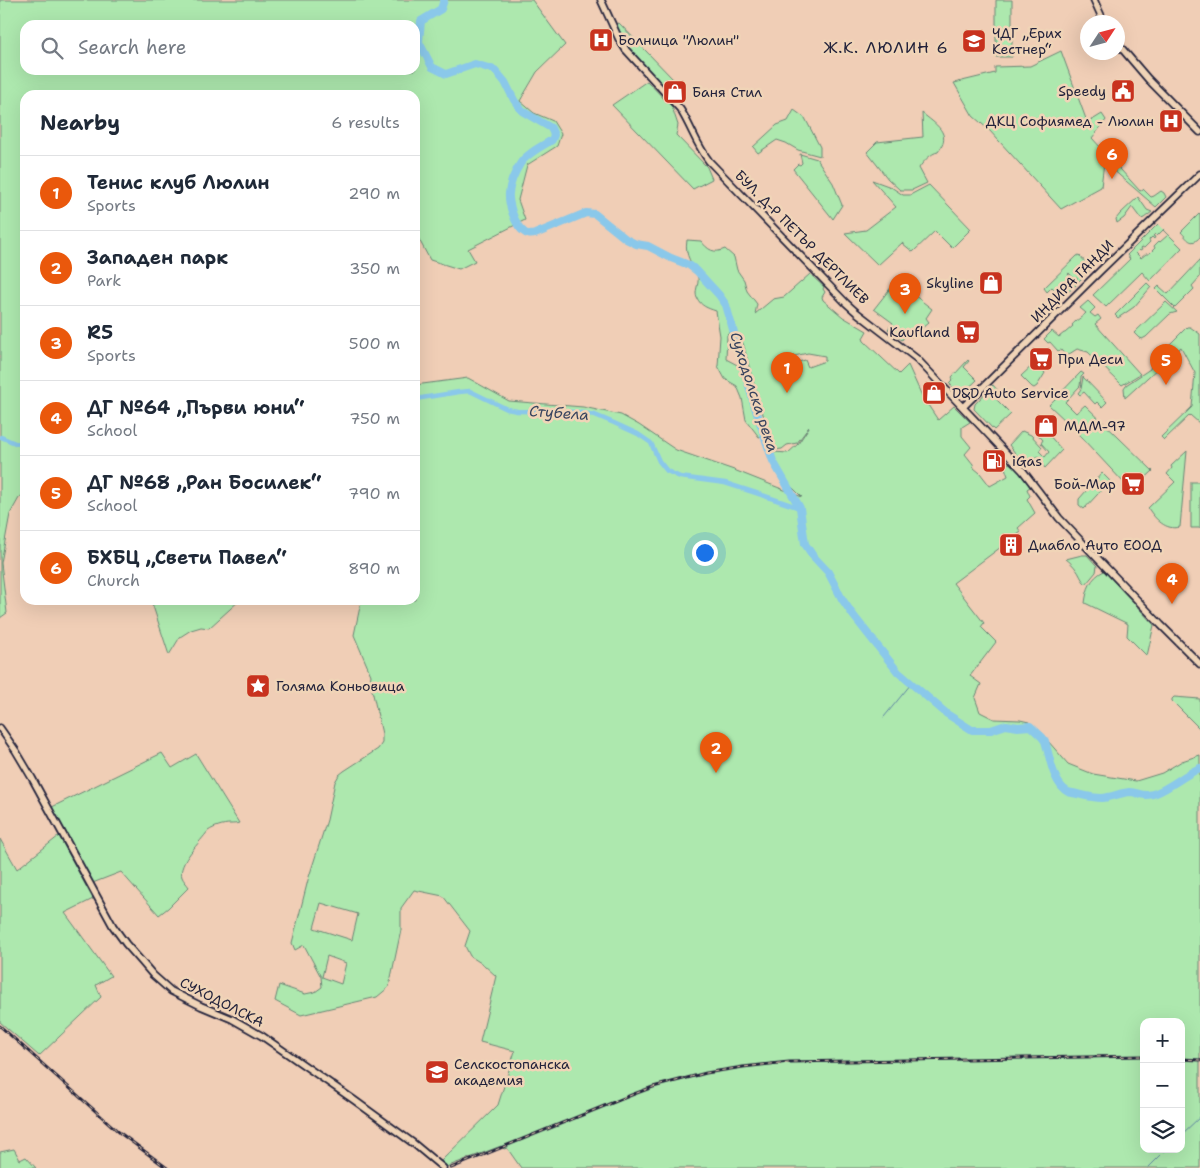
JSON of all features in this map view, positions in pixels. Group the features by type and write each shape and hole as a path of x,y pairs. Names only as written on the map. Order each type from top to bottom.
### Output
{"street":[{"name":"БУЛ. Д-Р ПЕТЪР ДЕРТЛИЕВ","path":"601,0 626,50 680,109 696,142 710,161 846,303 917,359 1023,471 1059,518 1161,626 1200,664"},
{"path":"1094,0 1101,15"},
{"path":"1125,52 1148,79 1200,132"},
{"name":"ИНДИРА ГАНДИ","path":"963,407 1200,174"},
{"name":"СУХОДОЛСКА","path":"0,728 32,778 113,926 153,975 170,991 232,1019 270,1041 414,1143 443,1168"}],"green space":[{"path":"0,0 532,0 565,45 537,72 520,101 534,113 553,121 561,134 557,146 527,165 518,200 525,220 468,249 475,261 459,269 430,260 420,241 420,90 20,90 20,497 10,514 1,563 7,613 0,618"},
{"path":"996,0 1012,0 1012,57 996,57"},
{"path":"619,23 673,79 664,88 628,50 615,25"},
{"path":"1061,51 1086,119 1089,122 1102,114 1106,120 1092,138 1140,191 1143,189 1151,197 1161,191 1164,193 1166,197 1156,207 1104,162 1101,187 1061,209 989,130 973,116 954,83 995,73 995,67 1030,66"},
{"path":"647,81 672,107 678,125 676,135 707,167 712,179 693,189 612,105"},
{"path":"794,110 805,118 820,147 820,156 798,150 777,140 758,153 753,147 777,125 788,121"},
{"path":"922,113 937,125 944,139 938,152 930,156 919,168 927,183 912,190 900,190 888,179 867,152 877,142 923,137"},
{"path":"800,154 817,159 833,183 842,205 833,219 793,169 802,163"},
{"path":"872,180 891,187 903,195 910,195 929,185 971,229 952,248 935,231 913,252 902,243 878,265 845,233 866,230 896,207"},
{"path":"1138,197 1147,210 1152,212 1141,219 1132,207 1124,218 1117,223 1116,219 1120,214"},
{"path":"1200,213 1200,237 1192,242 1181,232"},
{"path":"1158,224 1182,248 1150,281 1142,272 1106,307 1093,295 1130,259 1127,255","holes":["1163,230 1168,235 1159,241 1149,254 1141,258 1136,253 1142,250 1141,248 1144,248 1152,237 1154,239 1155,237 1153,236 1155,234 1157,236"]},
{"path":"687,240 701,241 712,250 725,249 734,257 737,270 744,280 747,291 757,304 755,314 773,299 784,297 810,274 824,287 823,300 843,317 867,331 863,338 864,341 899,374 908,365 922,396 938,420 954,406 970,422 962,427 962,436 971,447 965,454 974,468 990,486 1008,476 1004,465 1009,463 1026,480 1030,487 1027,489 1030,496 1027,499 1035,513 1018,528 1021,532 953,583 984,623 981,627 996,642 970,676 981,684 975,698 980,712 994,719 1029,722 1068,764 1093,774 1136,781 1162,773 1182,761 1200,755 1200,1168 521,1168 507,1148 504,1149 501,1146 446,1167 440,1162 498,1105 515,1051 480,1042 496,976 470,956 465,946 470,931 443,896 414,890 401,908 401,930 389,987 377,997 301,1015 275,1001 279,985 305,994 315,992 322,987 321,977 304,945 295,950 292,943 308,880 327,820 335,782 339,775 378,749 382,743 382,734 370,681 371,675 354,635 360,605 420,605 420,384 468,378 509,401 583,407 621,415 676,450 734,470 802,497 790,485 773,452 788,453 798,444 809,427 797,443 774,450 743,343 732,331 727,335 726,359 741,367 762,436 759,437 746,420 742,398 737,386 725,379 718,366 720,336 716,311 700,303 697,298 698,278 688,256","holes":["808,353 825,356 825,361 808,367 805,360 796,363 794,356","321,903 358,914 352,940 314,928","327,956 346,963 341,984 322,977"]},
{"path":"1079,255 1090,267 1090,270 1078,282 1076,280 1077,277 1074,279 1069,273 1073,280 1071,283 1074,281 1077,284 1057,302 1051,296 1056,291 1052,287 1047,292 1044,288"},
{"path":"1200,260 1200,277 1192,286 1194,289 1175,308 1156,289 1159,286 1168,294"},
{"path":"896,281 932,309 926,318 929,322 912,337 907,333 902,340 888,329 893,323 874,309"},
{"path":"1147,283 1151,287 1134,307 1118,318 1115,315"},
{"path":"1088,301 1095,308 1090,313 1095,317 1098,315 1101,319 1095,324 1140,374 1122,385 1088,352 1077,349 1066,356 1061,350 1058,351 1050,342 1048,343 1044,339 1052,331 1059,337 1065,333 1086,313 1080,308"},
{"path":"1166,302 1177,312 1170,314 1146,337 1139,338 1134,333"},
{"path":"1187,327 1200,334 1200,422 1190,415 1164,440 1161,437 1192,407 1195,373 1181,347 1125,398 1124,388 1150,369 1152,362"},
{"path":"968,360 964,367 977,380 963,393 959,394 949,383 953,379 952,377"},
{"path":"1036,362 1045,373 1034,388 1021,376"},
{"path":"1081,372 1084,374 1081,377 1080,386 1065,402 1076,413 1085,405 1153,471 1141,482 1133,478 1125,484 1049,405"},
{"path":"1083,377 1107,402 1102,407 1097,402 1095,404 1084,392 1080,395 1078,393 1081,389"},
{"path":"993,385 999,392 995,396 997,400 1011,414 994,430 974,409 975,404"},
{"path":"1042,427 1062,450 1045,468 1037,459 1038,456 1025,466 1009,445 1022,431 1031,435 1042,447 1039,451 1045,457 1049,452 1041,443 1043,440 1036,432"},
{"path":"1187,451 1180,527 1175,528 1161,523 1148,508 1175,482 1167,474 1172,468 1171,466"},
{"path":"1102,473 1110,481 1084,509 1079,505 1079,499"},
{"path":"1191,482 1200,482 1200,528 1191,528"},
{"path":"1087,555 1097,566 1096,572 1086,584 1066,559"},
{"path":"1104,571 1154,625 1147,656 1127,636 1128,624 1085,603 1090,584 1095,577"},
{"path":"153,605 234,605 209,628 201,627 191,630 180,637 169,655"},
{"path":"1174,697 1200,699 1200,729 1172,701"},
{"path":"162,753 172,768 196,754 239,823 222,825 208,831 190,853 183,866 182,877 189,887 159,915 121,872 90,884 48,809"},
{"path":"59,836 93,899 65,913 111,976 96,985 101,997 39,1056 0,1022 0,839 17,869"},
{"path":"14,1149 20,1160 26,1157 36,1168 0,1168 0,1152"}],"waterway":[{"name":"Суходолска река","path":"420,32 421,21 441,9 444,0"},
{"name":"Суходолска река","path":"420,44 432,67 446,74 475,64 495,70 505,82 522,111 551,128 554,135 552,140 534,150 523,160 513,178 510,189 509,197 513,214 518,225 525,233 532,235 586,213 595,214 626,239 636,244 648,246 689,265 719,295 726,305 755,407 773,461 800,508 805,544 828,572 853,615 898,672 947,714 972,730 991,730 1006,725 1030,726 1045,741 1055,777 1068,792 1102,798 1129,792 1144,795 1152,794 1167,788 1200,768"},
{"name":"Стубела","path":"420,398 470,391 507,409 517,411 576,412 595,415 638,434 651,443 659,461 667,471 680,477 725,483 800,508"},
{"name":"Стубела","path":"1,437 20,444"},
{"path":"884,717 911,684"},
{"path":"1185,1131 1200,1117"},
{"path":"1148,1168 1163,1153"}],"railway":[{"path":"0,1026 120,1133 167,1168"},
{"path":"451,1168 634,1094 706,1073 789,1062 1140,1056"},
{"path":"1185,1059 1200,1060"}],"place":[{"name":"Болница \"Люлин\"","path":"601,40"},
{"name":"ЧДГ „Ерих Кестнер“","path":"974,41"},
{"name":"Speedy","path":"1123,91"},
{"name":"Баня Стил","path":"675,92"},
{"name":"ДКЦ Софиямед - Люлин","path":"1171,121"},
{"name":"БХБЦ „Свети Павел“","path":"1112,179"},
{"name":"Skyline","path":"991,283"},
{"name":"R5","path":"905,314"},
{"name":"Kaufland","path":"968,332"},
{"name":"При Деси","path":"1041,359"},
{"name":"ДГ №68 „Ран Босилек“","path":"1166,385"},
{"name":"Тенис клуб Люлин","path":"787,393"},
{"name":"D&D Auto Service","path":"934,393"},
{"name":"МДМ-97","path":"1046,426"},
{"name":"iGas","path":"994,461"},
{"name":"Бой-Мар","path":"1133,484"},
{"name":"Диабло Ауто ЕООД","path":"1011,545"},
{"name":"ДГ №64 „Първи юни“","path":"1172,604"},
{"name":"Голяма Коньовица","path":"258,686"},
{"name":"Западен парк","path":"716,773"},
{"name":"Селскостопанска академия","path":"437,1072"}],"district":[{"name":"Ж.К. ЛЮЛИН 6","path":"886,47"}]}
